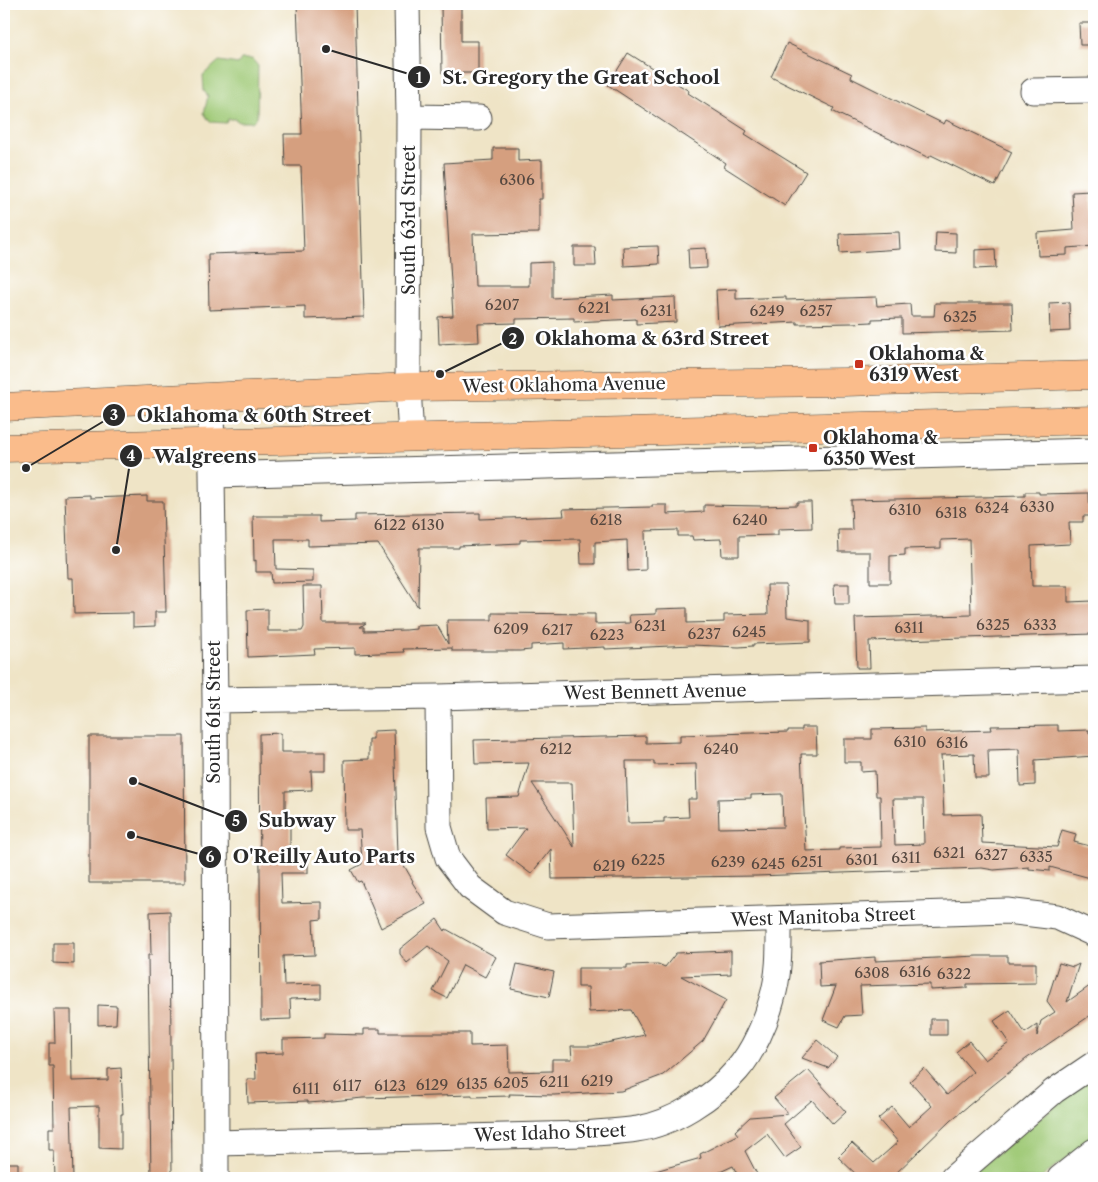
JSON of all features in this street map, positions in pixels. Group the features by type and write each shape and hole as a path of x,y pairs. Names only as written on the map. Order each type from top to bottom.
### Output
{"main road":[{"name":"West Oklahoma Avenue","path":"4,407 408,387 844,382 1094,376"},
{"path":"4,448 212,444 411,436 1094,420"}],"street":[{"name":"South 63rd Street","path":"407,4 409,117 408,387 411,436"},
{"path":"1033,91 1094,90"},
{"path":"409,117 479,118"},
{"name":"South 61st Street","path":"211,396 215,700 216,1178"},
{"path":"213,475 1094,451"},
{"name":"West Bennett Avenue","path":"215,700 438,698 1094,679"},
{"name":"West Manitoba Street","path":"438,698 439,827 448,858 470,887 504,912 548,926 1007,911 1057,917 1094,934"},
{"name":"West Idaho Street","path":"216,1143 584,1134 638,1129 682,1114 708,1096 738,1070 756,1039 772,999 779,959 779,919"},
{"path":"953,1178 1054,1091 1094,1064"},
{"path":"1060,1178 1094,1151"}],"green space":[{"path":"241,59 252,59 258,66 257,117 252,122 239,122 235,119 228,119 226,123 210,122 204,113 208,96 204,91 203,75 219,61 238,64"},
{"path":"1094,1074 1094,1137 1041,1178 967,1178"}],"building":[{"path":"297,4 355,4 364,317 305,319 305,306 209,310 208,254 304,251 301,166 285,166 284,134 302,134"},
{"path":"441,4 461,4 461,41 478,41 478,73 442,73"},
{"path":"1079,23 1094,23 1094,45 1080,45"},
{"path":"787,43 852,74 851,78 944,124 946,120 1012,152 995,186 931,155 929,158 832,111 834,108 771,77"},
{"path":"628,53 689,91 688,93 747,131 745,134 806,172 785,206 724,167 726,163 608,85"},
{"path":"493,148 518,148 518,161 542,160 542,199 539,199 539,233 473,234 475,286 529,286 529,263 552,262 552,298 613,295 613,300 675,297 676,322 636,324 636,319 574,322 574,318 516,319 516,323 478,324 479,342 439,344 438,317 453,316 444,163 493,160"},
{"path":"1090,191 1094,246 1067,248 1067,255 1038,256 1037,233 1074,230 1072,192"},
{"path":"899,232 900,249 840,253 839,234"},
{"path":"936,232 956,233 956,253 935,252"},
{"path":"658,246 659,264 624,266 623,247"},
{"path":"574,247 595,247 596,266 574,266"},
{"path":"706,248 707,268 689,269 688,249"},
{"path":"995,249 996,268 975,269 975,250"},
{"path":"736,289 736,299 786,297 786,300 876,297 877,306 910,304 911,316 934,316 935,303 1012,303 1013,330 902,333 902,318 872,319 872,322 852,323 797,324 797,322 718,326 716,290"},
{"path":"1069,302 1070,331 1050,332 1049,303"},
{"path":"1025,492 1039,492 1039,494 1089,493 1090,516 1083,516 1083,522 1069,522 1070,544 1031,546 1032,586 1068,586 1068,602 1093,601 1093,634 869,641 870,668 857,668 855,618 971,615 969,539 941,540 941,548 905,549 905,555 890,556 890,583 870,583 870,552 839,552 838,530 852,530 851,500 1025,496"},
{"path":"90,495 90,498 147,496 147,501 163,501 166,612 155,612 155,626 133,627 133,613 74,614 73,578 68,578 65,496"},
{"path":"797,502 811,502 812,528 778,529 778,535 739,536 739,556 722,556 721,539 693,540 692,536 678,536 678,530 645,531 646,570 628,571 627,540 595,542 595,564 581,564 580,539 520,540 520,543 459,546 459,548 419,548 418,607 378,544 308,546 308,539 275,539 276,569 313,570 313,582 272,583 271,572 256,572 256,560 254,561 253,516 319,516 319,522 355,521 355,515 480,513 480,519 564,516 563,509 667,505 667,514 704,512 704,505 797,505"},
{"path":"834,584 849,584 849,604 835,604"},
{"path":"767,585 786,585 787,617 810,620 810,642 753,644 753,646 739,647 692,645 605,649 605,647 564,649 564,643 531,645 531,650 520,651 452,651 452,648 403,649 404,652 355,654 355,648 314,649 315,654 248,657 247,610 268,609 268,631 302,631 304,627 303,586 322,586 323,623 366,623 360,627 364,627 364,631 406,630 416,629 416,626 437,625 448,644 447,620 492,620 492,613 595,614 595,624 630,623 629,615 656,614 656,609 687,608 687,623 724,622 724,615 768,614"},
{"path":"1058,725 1058,731 1089,730 1089,733 1094,732 1094,756 1035,760 1035,785 1020,786 1019,749 988,750 989,778 975,778 974,754 941,755 944,815 981,814 982,843 1057,847 1062,830 1076,834 1074,842 1094,847 1094,879 1050,867 1050,871 1029,869 1029,867 994,870 982,868 756,876 552,879 551,849 531,874 506,855 526,828 487,829 486,798 519,797 529,763 475,764 474,740 646,736 646,743 680,742 680,735 788,732 788,730 802,730 802,727 816,727 817,754 801,754 806,851 881,847 880,796 876,796 875,771 861,772 861,762 844,762 844,739 872,739 872,729 925,728 925,732 992,730 991,726","holes":["626,761 654,761 654,765 696,764 697,799 688,799 689,817 664,818 664,822 628,823","532,783 572,783 574,847","782,794 783,827 719,828 718,799 751,798 751,795","893,799 923,799 924,844 895,845"]},
{"path":"394,730 398,855 426,904 381,928 361,881 358,882 351,870 362,864 360,830 345,830 344,760 369,759 369,739 373,739 373,731"},
{"path":"281,733 281,752 325,752 325,771 311,771 312,790 285,791 285,818 290,818 290,858 308,858 308,873 281,873 282,903 322,902 322,919 313,920 315,955 283,956 284,985 321,984 321,998 290,999 291,1019 261,1020 259,734"},
{"path":"89,736 184,736 185,883 89,883"},
{"path":"170,911 172,1178 151,1178 148,955 151,955 150,912"},
{"path":"437,919 445,931 446,929 496,957 485,977 463,965 447,998 433,991 448,961 428,946 407,963 400,954 400,949"},
{"path":"53,943 74,943 74,964 53,963"},
{"path":"731,951 731,974 681,976 726,1000 703,1041 663,1075 621,1091 554,1095 509,1094 510,1096 472,1097 472,1095 363,1098 308,1103 308,1101 248,1103 247,1079 256,1079 255,1054 283,1053 283,1039 324,1038 324,1034 364,1035 364,1029 380,1029 380,1033 470,1033 470,1046 508,1045 509,1072 552,1071 552,1059 572,1059 571,1046 592,1046 645,1035 631,1010 589,1012 588,987 578,987 578,968 627,968 627,965 658,964 665,967 676,953"},
{"path":"1008,956 1008,963 1036,963 1036,983 967,984 967,988 930,990 930,984 860,986 862,1015 845,1016 839,1027 823,1020 836,986 820,987 819,961 875,957 875,961"},
{"path":"1059,963 1073,967 1079,964 1067,1002 1094,983 1094,1013 1026,1059 992,1086 950,1121 891,1178 857,1178 859,1177 838,1157 852,1143 874,1163 898,1142 878,1119 892,1107 909,1127 932,1106 910,1081 924,1068 947,1095 973,1072 956,1052 969,1041 985,1060 1009,1043 994,1021 1010,1010 1025,1033 1037,1025 1037,1036 1041,1021 1055,1012 1047,1001"},
{"path":"517,964 554,972 549,997 511,989"},
{"path":"98,1005 117,1006 116,1024 98,1025"},
{"path":"54,1010 71,1010 72,1081 108,1080 108,1069 121,1068 123,1114 121,1114 121,1149 99,1148 99,1106 71,1107 73,1178 55,1178 54,1150 49,1150 49,1128 54,1128 53,1066 49,1066 49,1043 55,1043"},
{"path":"931,1019 947,1019 947,1035 931,1035"},
{"path":"817,1040 837,1057 828,1068 802,1058"},
{"path":"808,1070 846,1112 833,1124 812,1100 784,1124 801,1147 785,1158 767,1134 745,1151 759,1178 739,1178 733,1166 707,1178 645,1178 645,1174 701,1158 700,1154 738,1135 735,1131 750,1117 788,1114 774,1098"},
{"path":"4,1163 18,1163 18,1178 4,1178"}],"place":[{"name":"St. Gregory the Great School","path":"326,49"},
{"name":"Oklahoma & 6319 West","path":"859,364"},
{"name":"Oklahoma & 63rd Street","path":"440,374"},
{"name":"Oklahoma & 6350 West","path":"813,448"},
{"name":"Oklahoma & 60th Street","path":"26,468"},
{"name":"Walgreens","path":"116,550"},
{"name":"Subway","path":"133,781"},
{"name":"O'Reilly Auto Parts","path":"131,835"}]}
